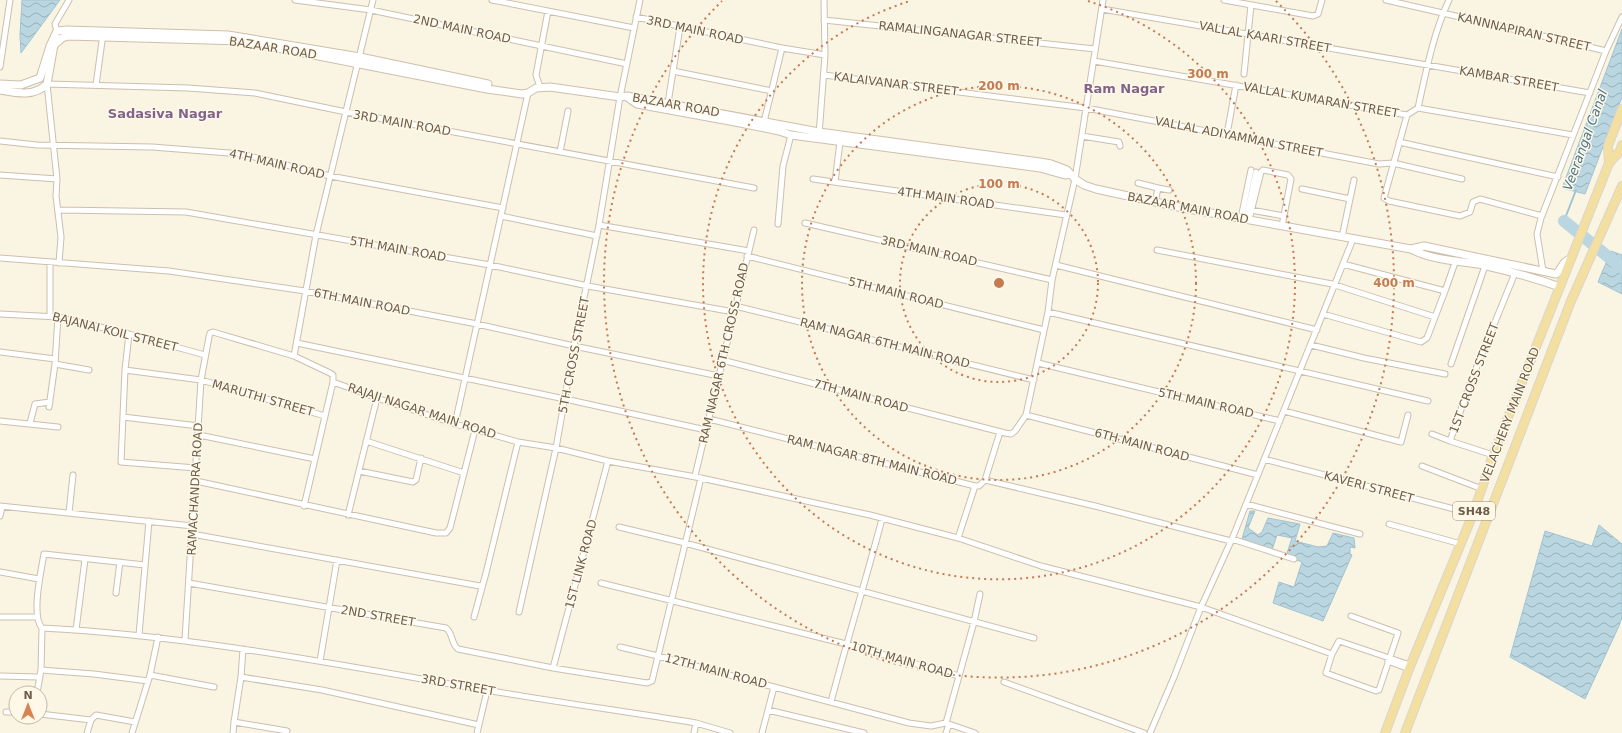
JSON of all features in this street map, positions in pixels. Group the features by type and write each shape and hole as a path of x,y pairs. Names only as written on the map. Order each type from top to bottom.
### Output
{"main road":[{"name":"BAZAAR ROAD","path":"57,31 67,30 103,34 242,42 359,60 530,92 540,87 623,96 668,103 764,122 819,135"},
{"path":"0,84 22,85 40,78 50,46 57,31"},
{"name":"BAZAAR ROAD","path":"47,84 54,45 62,38 68,36 103,34"},
{"path":"0,90 28,93 43,88 47,84"},
{"path":"623,96 637,104 764,128 791,135 819,135 840,142 1040,168 1072,176"},
{"path":"1609,163 1608,146 1622,109"},
{"name":"BAZAAR MAIN ROAD","path":"819,135 1040,162 1067,170 1072,176 1084,184 1096,189 1155,202 1342,238 1411,249 1421,254 1515,273 1560,287"},
{"name":"SH48","path":"1609,163 1621,148"},
{"name":"VELACHERY MAIN ROAD","path":"1385,733 1410,667 1473,514 1493,455 1609,163"},
{"name":"VELACHERY MAIN ROAD","path":"1405,733 1571,301 1622,186"},
{"path":"1411,249 1424,246 1556,274 1564,262 1571,259"}],"street":[{"path":"0,67 2,36 10,0"},
{"path":"57,31 55,24 69,0"},
{"name":"2ND MAIN ROAD","path":"295,0 372,10 627,64"},
{"path":"294,356 304,291 316,235 372,10 373,0"},
{"path":"492,0 634,28"},
{"name":"5TH CROSS STREET","path":"520,612 556,448 574,346 600,225 609,161 623,96 627,64 640,0"},
{"path":"819,135 825,55 824,0"},
{"path":"958,538 975,486 979,486 985,480 1000,432 1009,434 1013,432 1026,415 1048,312 1052,280 1066,215 1072,176 1082,136 1103,0"},
{"path":"1224,0 1314,16 1318,14 1322,0"},
{"name":"KANNNAPIRAN STREET","path":"1386,0 1606,51"},
{"path":"1418,108 1442,14 1449,0"},
{"path":"1244,74 1251,5"},
{"name":"VALLAL KAARI STREET","path":"1102,9 1248,35 1428,64"},
{"path":"540,87 536,75 548,11"},
{"name":"3RD MAIN ROAD","path":"636,17 782,48 825,55"},
{"path":"1542,271 1537,234 1542,216 1606,51 1622,17"},
{"name":"RAMALINGANAGAR STREET","path":"824,20 1095,49"},
{"path":"668,103 680,27"},
{"path":"96,85 103,34"},
{"path":"764,122 782,48"},
{"name":"VALLAL KUMARAN STREET","path":"1094,61 1407,115"},
{"name":"KAMBAR STREET","path":"1428,64 1590,93"},
{"path":"674,71 772,91"},
{"name":"KALAIVANAR STREET","path":"824,75 1086,108"},
{"path":"47,84 57,179 56,196 59,210 61,237 60,263"},
{"name":"3RD MAIN ROAD","path":"47,84 255,93 346,112 754,188"},
{"path":"1227,134 1236,86"},
{"path":"455,424 517,144 530,92"},
{"name":"VALLAL ADIYAMMAN STREET","path":"1086,108 1379,164 1393,163 1462,180"},
{"path":"1542,216 1480,200 1473,202 1470,212 1460,216 1389,201 1384,198 1407,115 1418,108 1574,135"},
{"path":"560,152 568,111"},
{"path":"778,224 783,166 791,135"},
{"path":"1082,136 1119,142 1120,146"},
{"name":"4TH MAIN ROAD","path":"0,140 37,145 53,144 152,147 242,154 330,176 503,208"},
{"path":"835,182 840,142"},
{"path":"1399,142 1558,177"},
{"path":"1245,219 1251,210 1261,172 1263,170 1288,175 1291,179 1282,226"},
{"path":"1245,219 1254,171"},
{"path":"0,175 57,179"},
{"name":"4TH MAIN ROAD","path":"813,179 1066,215"},
{"path":"1342,238 1354,180"},
{"path":"1138,183 1169,190"},
{"path":"1155,202 1158,188"},
{"path":"1302,189 1350,199"},
{"name":"5TH MAIN ROAD","path":"59,210 186,212 490,265 588,286 734,312"},
{"path":"1251,210 1284,216"},
{"path":"501,216 597,236"},
{"name":"3RD MAIN ROAD","path":"805,222 1052,280"},
{"name":"5TH MAIN ROAD","path":"600,225 748,254 1044,330"},
{"name":"RAM NAGAR 6TH CROSS ROAD","path":"695,476 754,230"},
{"path":"1150,733 1174,677 1201,607 1258,475 1353,239"},
{"path":"1157,250 1335,285 1435,317"},
{"name":"6TH MAIN ROAD","path":"0,258 168,271 304,291 477,324 719,376"},
{"path":"1323,314 1421,342 1426,338 1435,317 1446,291 1456,260"},
{"path":"50,262 50,316"},
{"path":"1343,264 1446,291"},
{"path":"1056,265 1317,330"},
{"path":"1451,364 1485,266"},
{"name":"1ST CROSS STREET","path":"1493,455 1450,441 1471,381 1515,273"},
{"name":"RAM NAGAR 6TH MAIN ROAD","path":"735,306 1034,380"},
{"path":"1048,312 1428,401"},
{"name":"BAJANAI KOIL STREET","path":"0,314 58,317 129,334 205,355"},
{"path":"49,408 55,362 58,317"},
{"name":"RAJAJI NAGAR MAIN ROAD","path":"209,337 210,333 214,332 294,356 330,373 333,376 333,382 475,430 518,442 556,448 608,461 695,476 882,518 958,538 1041,566 1201,607 1332,654"},
{"path":"129,334 125,370 121,462 196,468"},
{"name":"RAMACHANDRA ROAD","path":"185,640 202,380 209,337"},
{"path":"297,343 706,430"},
{"path":"1311,345 1364,358 1445,374"},
{"path":"0,352 89,370"},
{"name":"7TH MAIN ROAD","path":"722,360 1000,432"},
{"name":"5TH MAIN ROAD","path":"1038,363 1280,421"},
{"name":"MARUTHI STREET","path":"125,370 202,380 325,416"},
{"path":"304,506 333,382"},
{"path":"348,514 377,398"},
{"path":"30,423 35,404 50,402"},
{"path":"1284,411 1401,442 1408,415"},
{"name":"6TH MAIN ROAD","path":"1026,415 1258,475"},
{"path":"123,417 199,426"},
{"name":"RAM NAGAR 8TH MAIN ROAD","path":"709,419 975,486"},
{"path":"0,420 58,427"},
{"path":"196,481 304,506 436,533 446,533 450,528 475,430"},
{"path":"1432,434 1450,441"},
{"path":"199,435 315,460"},
{"path":"366,441 464,473"},
{"path":"474,617 518,442"},
{"path":"359,471 413,482 416,480 421,458"},
{"name":"KAVERI STREET","path":"1264,459 1473,514"},
{"name":"1ST LINK ROAD","path":"553,668 608,461"},
{"path":"1422,466 1482,489"},
{"path":"69,513 73,475"},
{"path":"553,668 647,683 652,681 701,478"},
{"path":"985,480 1231,540 1294,559"},
{"path":"1246,504 1360,534"},
{"path":"0,516 1,506 193,526"},
{"path":"831,702 846,644 863,592 882,518"},
{"path":"139,635 149,521"},
{"path":"1390,524 1461,544"},
{"path":"620,527 686,543 1034,638"},
{"path":"192,534 480,586 483,584"},
{"path":"38,685 41,670 42,628 38,624 37,617 39,579 44,554 144,565"},
{"path":"76,630 85,559"},
{"path":"320,662 337,560"},
{"path":"116,593 120,562"},
{"path":"0,572 39,579"},
{"name":"2ND STREET","path":"189,583 446,628 449,630 454,645 458,650 553,668"},
{"name":"10TH MAIN ROAD","path":"601,583 846,644 959,676"},
{"path":"946,733 947,723 980,594"},
{"path":"1350,616 1398,633 1389,659 1379,690 1376,691 1326,673 1332,654 1337,642 1339,641 1389,659 1410,667"},
{"path":"0,617 37,617"},
{"name":"3RD STREET","path":"42,628 185,640 487,691 696,723 730,733"},
{"path":"132,733 150,675 158,637"},
{"name":"12TH MAIN ROAD","path":"620,647 774,687 762,733"},
{"path":"233,733 241,677 243,650"},
{"path":"41,670 94,674 148,681"},
{"path":"150,675 214,687"},
{"path":"0,676 40,677"},
{"path":"241,677 322,690 479,726"},
{"path":"1004,682 1144,733"},
{"path":"774,687 909,722 931,726 947,723 975,733"},
{"path":"477,733 487,691"},
{"path":"768,710 864,733"},
{"path":"87,733 91,720 96,714 135,722"},
{"path":"48,715 91,720"},
{"path":"234,722 288,731"},
{"path":"694,733 696,723"}],"water":[{"path":"22,0 60,0 21,53 20,35"},
{"path":"1622,29 1622,97 1585,194 1562,188"},
{"path":"1611,251 1622,255 1622,294 1598,282"},
{"path":"1250,511 1255,511 1248,528 1258,535 1262,532 1268,518 1300,524 1295,541 1318,547 1327,546 1333,533 1354,538 1355,548 1350,547 1350,554 1352,555 1323,621 1273,603 1279,582 1294,587 1302,562 1286,556 1292,538 1277,535 1272,550 1242,539"},
{"path":"1599,525 1622,544 1622,617 1585,699 1510,657 1545,531 1592,546"}],"waterway":[{"name":"Veerangal Canal","path":"1564,221 1576,190"},
{"path":"1564,221 1622,268"}],"district":[{"name":"Ram Nagar","path":"1124,88"},
{"name":"Sadasiva Nagar","path":"165,113"}]}
